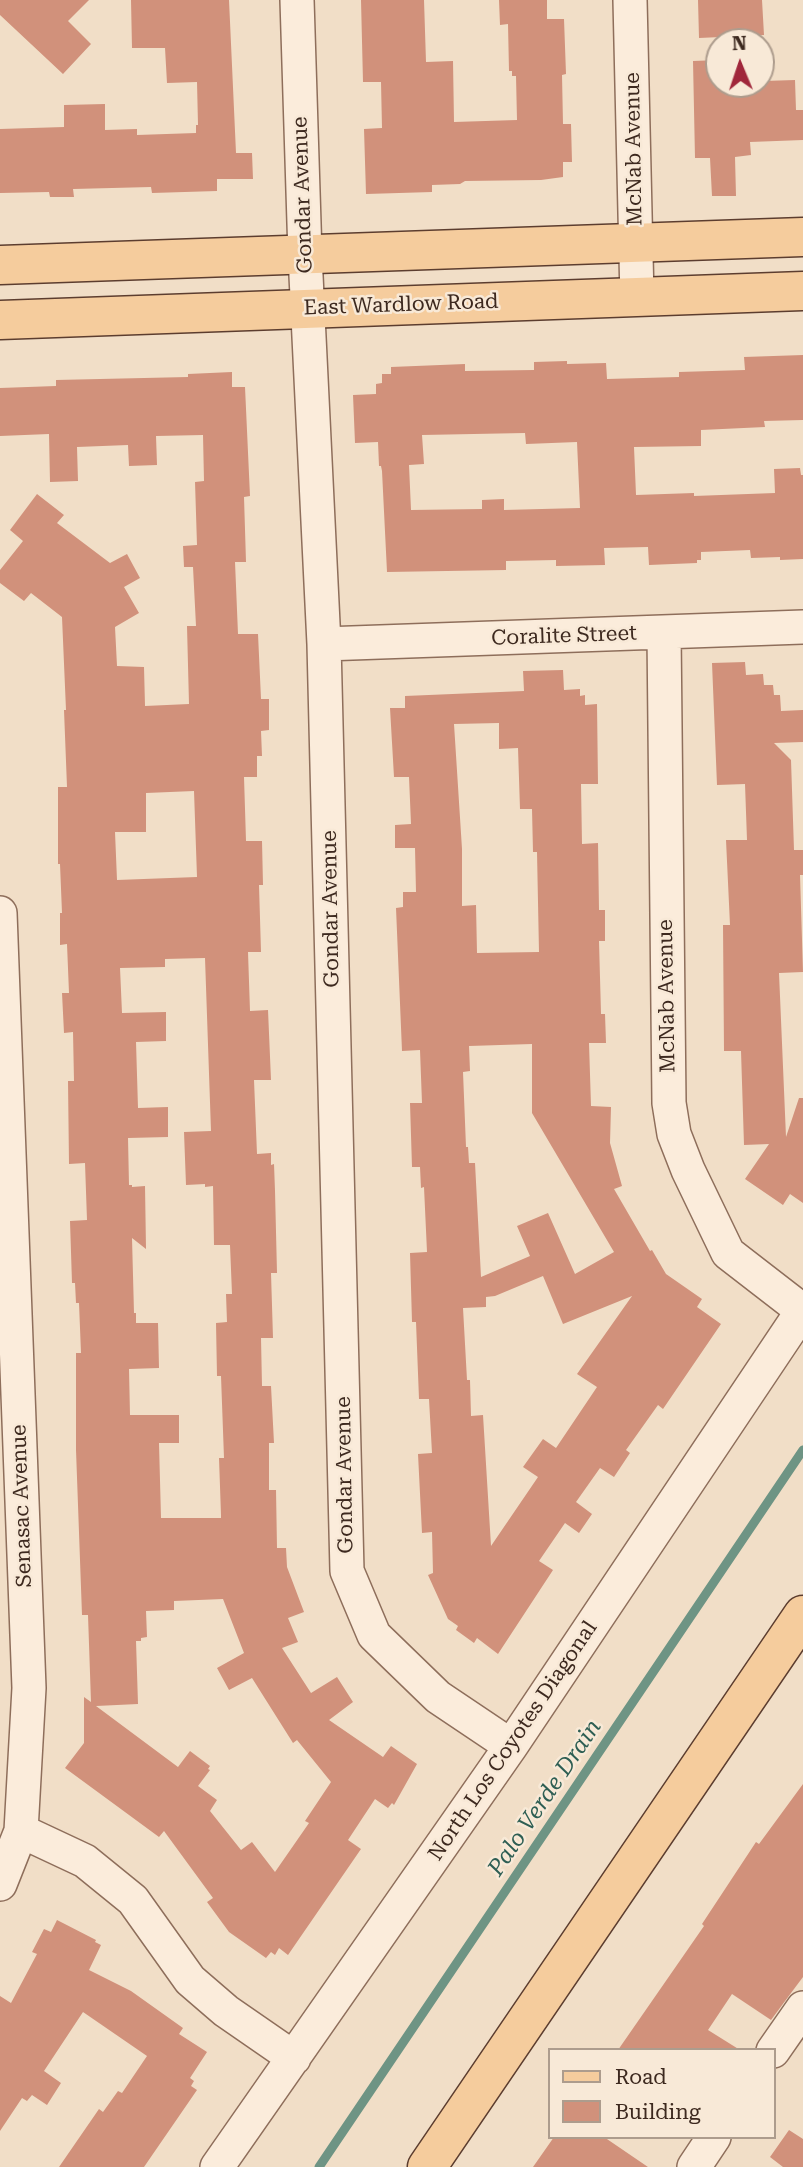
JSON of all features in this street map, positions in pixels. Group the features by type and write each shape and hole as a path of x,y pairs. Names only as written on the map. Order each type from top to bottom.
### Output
{"main road":[{"path":"0,265 803,237"},
{"name":"East Wardlow Road","path":"0,320 803,291"},
{"path":"427,2167 803,1615"}],"street":[{"name":"Gondar Avenue","path":"297,0 304,256 324,644 347,1571 374,1635 438,1697 511,1746"},
{"name":"McNab Avenue","path":"630,0 637,298"},
{"name":"Coralite Street","path":"324,644 803,627"},
{"name":"McNab Avenue","path":"664,633 669,1103 674,1135 728,1253 803,1310"},
{"name":"Senasac Avenue","path":"0,913 29,1688 21,1831 0,1884"},
{"name":"North Los Coyotes Diagonal","path":"218,2167 511,1746 803,1310"},
{"path":"21,1831 85,1861 133,1900 190,1980 226,2011 294,2059"},
{"path":"775,2048 803,2008"},
{"path":"694,2167 713,2139"}],"building":[{"path":"0,0 89,0 68,21 91,44 63,74 0,15"},
{"path":"131,0 229,0 236,153 252,153 253,179 217,179 217,191 152,193 151,187 73,189 74,197 50,197 49,192 0,193 0,129 64,127 64,105 105,104 105,130 137,129 137,135 196,133 197,82 167,83 165,48 132,48"},
{"path":"361,0 424,0 426,62 453,61 454,122 517,120 516,76 512,76 512,71 509,71 508,24 500,25 499,0 547,0 547,19 564,19 566,74 562,75 563,124 571,124 572,162 563,162 563,177 541,180 465,181 460,184 432,185 432,192 366,194 364,129 382,128 381,82 363,82"},
{"path":"698,0 762,0 764,28 705,28 705,38 699,38"},
{"path":"693,61 705,61 705,98 775,98 775,81 795,80 796,110 803,110 803,140 750,142 751,155 735,157 736,196 712,196 710,158 695,158"},
{"path":"803,355 803,420 764,421 765,427 701,430 701,446 634,447 636,495 775,493 774,469 800,468 803,475 803,559 751,558 750,550 701,552 701,560 697,560 697,563 649,565 648,547 604,548 605,565 556,566 556,560 506,561 506,570 387,572 378,442 355,443 353,395 376,394 376,384 382,383 382,374 391,374 391,367 465,364 465,371 534,370 534,362 567,361 567,364 606,363 607,379 679,377 679,372 745,370 744,357","holes":["525,433 526,444 577,442 580,508 504,510 504,499 482,500 482,509 411,510 409,465 424,464 422,435"]},
{"path":"232,372 232,387 245,387 250,496 244,497 246,562 235,562 238,634 258,634 261,699 269,699 269,730 261,731 262,756 257,756 257,777 244,777 246,841 262,841 263,885 259,885 261,952 248,952 250,1011 268,1010 271,1080 254,1080 257,1154 271,1153 275,1191 277,1273 271,1273 273,1338 261,1338 262,1386 271,1386 274,1443 269,1443 269,1490 276,1490 277,1548 286,1548 287,1567 304,1612 288,1618 298,1642 282,1648 311,1693 337,1677 353,1702 329,1720 383,1757 391,1746 417,1764 394,1805 392,1803 388,1808 375,1799 348,1840 361,1849 288,1955 279,1948 275,1955 271,1952 266,1958 229,1932 207,1902 213,1898 164,1831 159,1837 65,1768 84,1743 84,1697 91,1702 88,1615 82,1615 76,1450 76,1353 81,1353 79,1303 76,1303 75,1283 72,1283 70,1221 87,1220 85,1163 69,1164 68,1081 74,1081 73,1032 64,1033 62,993 69,993 67,944 60,945 62,913 58,864 58,787 67,787 62,617 31,593 24,601 0,583 0,570 23,541 10,530 37,494 64,515 57,523 110,563 127,554 140,578 124,587 139,613 115,627 117,666 144,667 145,706 189,704 187,626 196,626 193,567 184,567 183,546 197,545 195,482 204,481 203,435 156,436 157,465 129,466 128,445 77,447 78,481 50,482 49,434 0,436 0,388 56,386 56,380 188,377 188,374","holes":["194,791 197,877 117,880 115,832 146,832 146,793","205,958 211,1131 184,1132 186,1185 213,1186 214,1245 230,1245 232,1294 226,1294 227,1322 216,1323 217,1376 221,1376 224,1458 219,1458 221,1518 161,1518 159,1443 179,1443 179,1415 130,1415 129,1369 159,1368 158,1323 136,1323 134,1313 132,1238 146,1249 145,1186 129,1185 128,1138 168,1137 168,1107 138,1108 136,1042 166,1041 166,1012 122,1013 120,968 165,967 165,959","223,1599 244,1653 217,1668 229,1690 252,1678 293,1743 297,1740 331,1782 305,1821 309,1823 275,1872 252,1842 241,1850 210,1811 217,1800 198,1786 210,1766 190,1751 178,1767 96,1706 138,1704 136,1641 147,1637 146,1611 174,1610 174,1601"]},
{"path":"745,662 746,675 763,674 764,685 773,685 774,695 780,695 781,711 803,710 803,742 774,743 791,760 794,850 803,850 803,875 800,875 803,972 779,973 786,1137 799,1098 803,1098 803,1203 790,1194 783,1205 745,1179 769,1144 744,1145 741,1051 724,1051 723,925 730,925 726,840 747,840 745,784 717,785 712,663"},
{"path":"563,670 564,690 580,689 580,696 585,695 585,705 597,704 598,784 581,784 582,844 598,843 599,910 605,910 605,941 599,941 601,1014 605,1014 606,1043 589,1043 591,1106 611,1107 610,1143 622,1186 614,1189 666,1274 702,1299 697,1307 721,1324 663,1409 658,1405 626,1450 630,1453 614,1477 600,1468 576,1502 592,1514 579,1533 565,1523 539,1561 553,1570 498,1654 477,1638 474,1643 456,1630 458,1626 448,1619 428,1575 433,1573 432,1532 422,1533 418,1454 432,1453 429,1399 419,1399 416,1322 412,1322 410,1253 427,1252 424,1187 421,1188 420,1167 412,1167 410,1103 422,1103 420,1050 402,1051 396,908 403,907 403,892 416,892 415,848 395,848 395,825 411,824 409,777 394,777 390,708 405,708 405,696 524,691 523,671","holes":["499,723 499,749 518,748 520,809 532,809 533,852 537,852 539,952 477,953 476,905 462,906 462,849 454,724","532,1044 532,1113 614,1252 575,1274 548,1213 517,1226 530,1256 481,1277 475,1163 469,1163 466,1147 463,1072 470,1071 469,1046","543,1276 563,1324 632,1296 577,1374 597,1387 556,1448 543,1439 523,1467 538,1477 491,1546 483,1415 471,1416 463,1308 486,1307 486,1297 495,1296"]},
{"path":"803,1784 803,1977 771,2020 732,1994 708,2030 737,2048 619,2048 704,1926 702,1924 756,1842 759,1844"},
{"path":"57,1920 101,1945 89,1970 131,1991 183,2028 179,2034 207,2052 190,2078 194,2081 191,2086 197,2090 144,2167 59,2167 99,2109 103,2112 118,2091 122,2093 147,2056 83,2012 44,2071 61,2083 47,2105 32,2095 27,2101 22,2098 0,2131 0,1996 11,2003 37,1954 32,1952 44,1929 51,1932"},
{"path":"789,2130 803,2139 803,2167 783,2167 770,2157"},
{"path":"553,2139 607,2139 648,2167 533,2167"}],"waterway":[{"name":"Palo Verde Drain","path":"319,2167 803,1450"}]}
